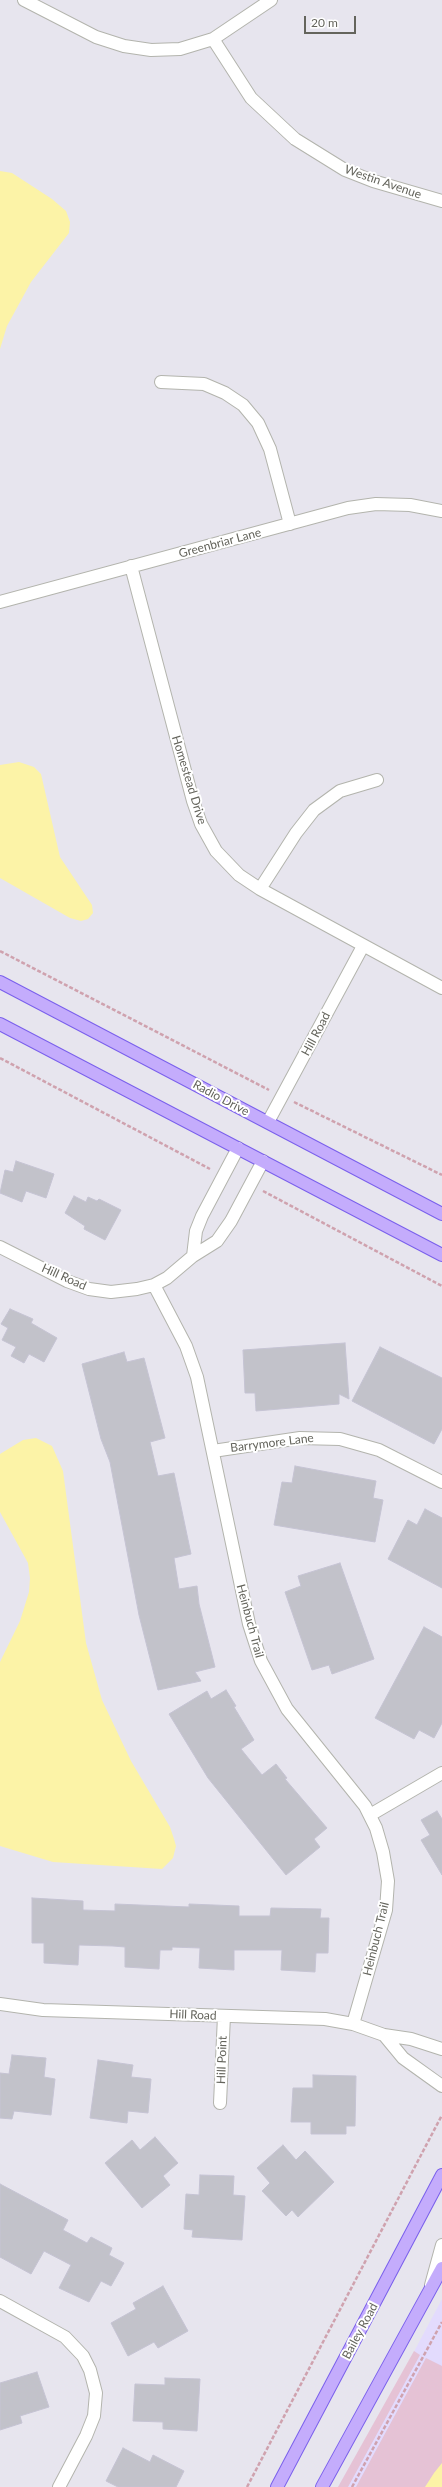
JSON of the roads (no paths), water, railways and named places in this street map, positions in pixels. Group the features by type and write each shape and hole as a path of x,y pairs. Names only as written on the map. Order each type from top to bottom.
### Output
{"main road":[{"name":"Radio Drive","path":"0,982 442,1214"},
{"path":"0,1024 442,1254"},
{"name":"Bailey Road","path":"277,2487 442,2175"},
{"path":"322,2487 442,2268"}],"street":[{"path":"24,0 96,37 124,46 151,50 180,49 213,39 271,0"},
{"name":"Westin Avenue","path":"213,39 251,98 295,139 345,170 373,181 442,201"},
{"path":"161,382 204,384 224,393 243,405 258,423 270,449 290,524"},
{"name":"Greenbriar Lane","path":"0,602 348,508 376,504 410,505 442,511"},
{"name":"Homestead Drive","path":"131,566 201,824 216,851 239,875 260,889 442,988"},
{"path":"260,889 296,833 314,810 340,792 377,780"},
{"name":"Hill Road","path":"268,1122 363,946"},
{"path":"193,1256 196,1231 202,1216 238,1148"},
{"name":"Hill Road","path":"0,1247 74,1284 89,1289 111,1292 137,1289 154,1285 178,1270 193,1256 217,1241 263,1161"},
{"name":"Heinbuch Trail","path":"154,1285 195,1367 249,1624 261,1661 287,1709 370,1815 386,1862 387,1898 383,1920 353,2024"},
{"name":"Barrymore Lane","path":"213,1451 300,1438 340,1440 379,1450 442,1482"},
{"path":"370,1815 442,1773"},
{"name":"Hill Road","path":"0,2004 43,2010 312,2018 353,2024 384,2035 411,2039 442,2049"},
{"name":"Hill Point","path":"220,2103 224,2016"},
{"path":"384,2035 403,2058 442,2086"},
{"path":"430,2290 442,2245"},
{"path":"0,2301 65,2337 81,2352 90,2370 96,2393 94,2416 86,2436 59,2487"}]}
